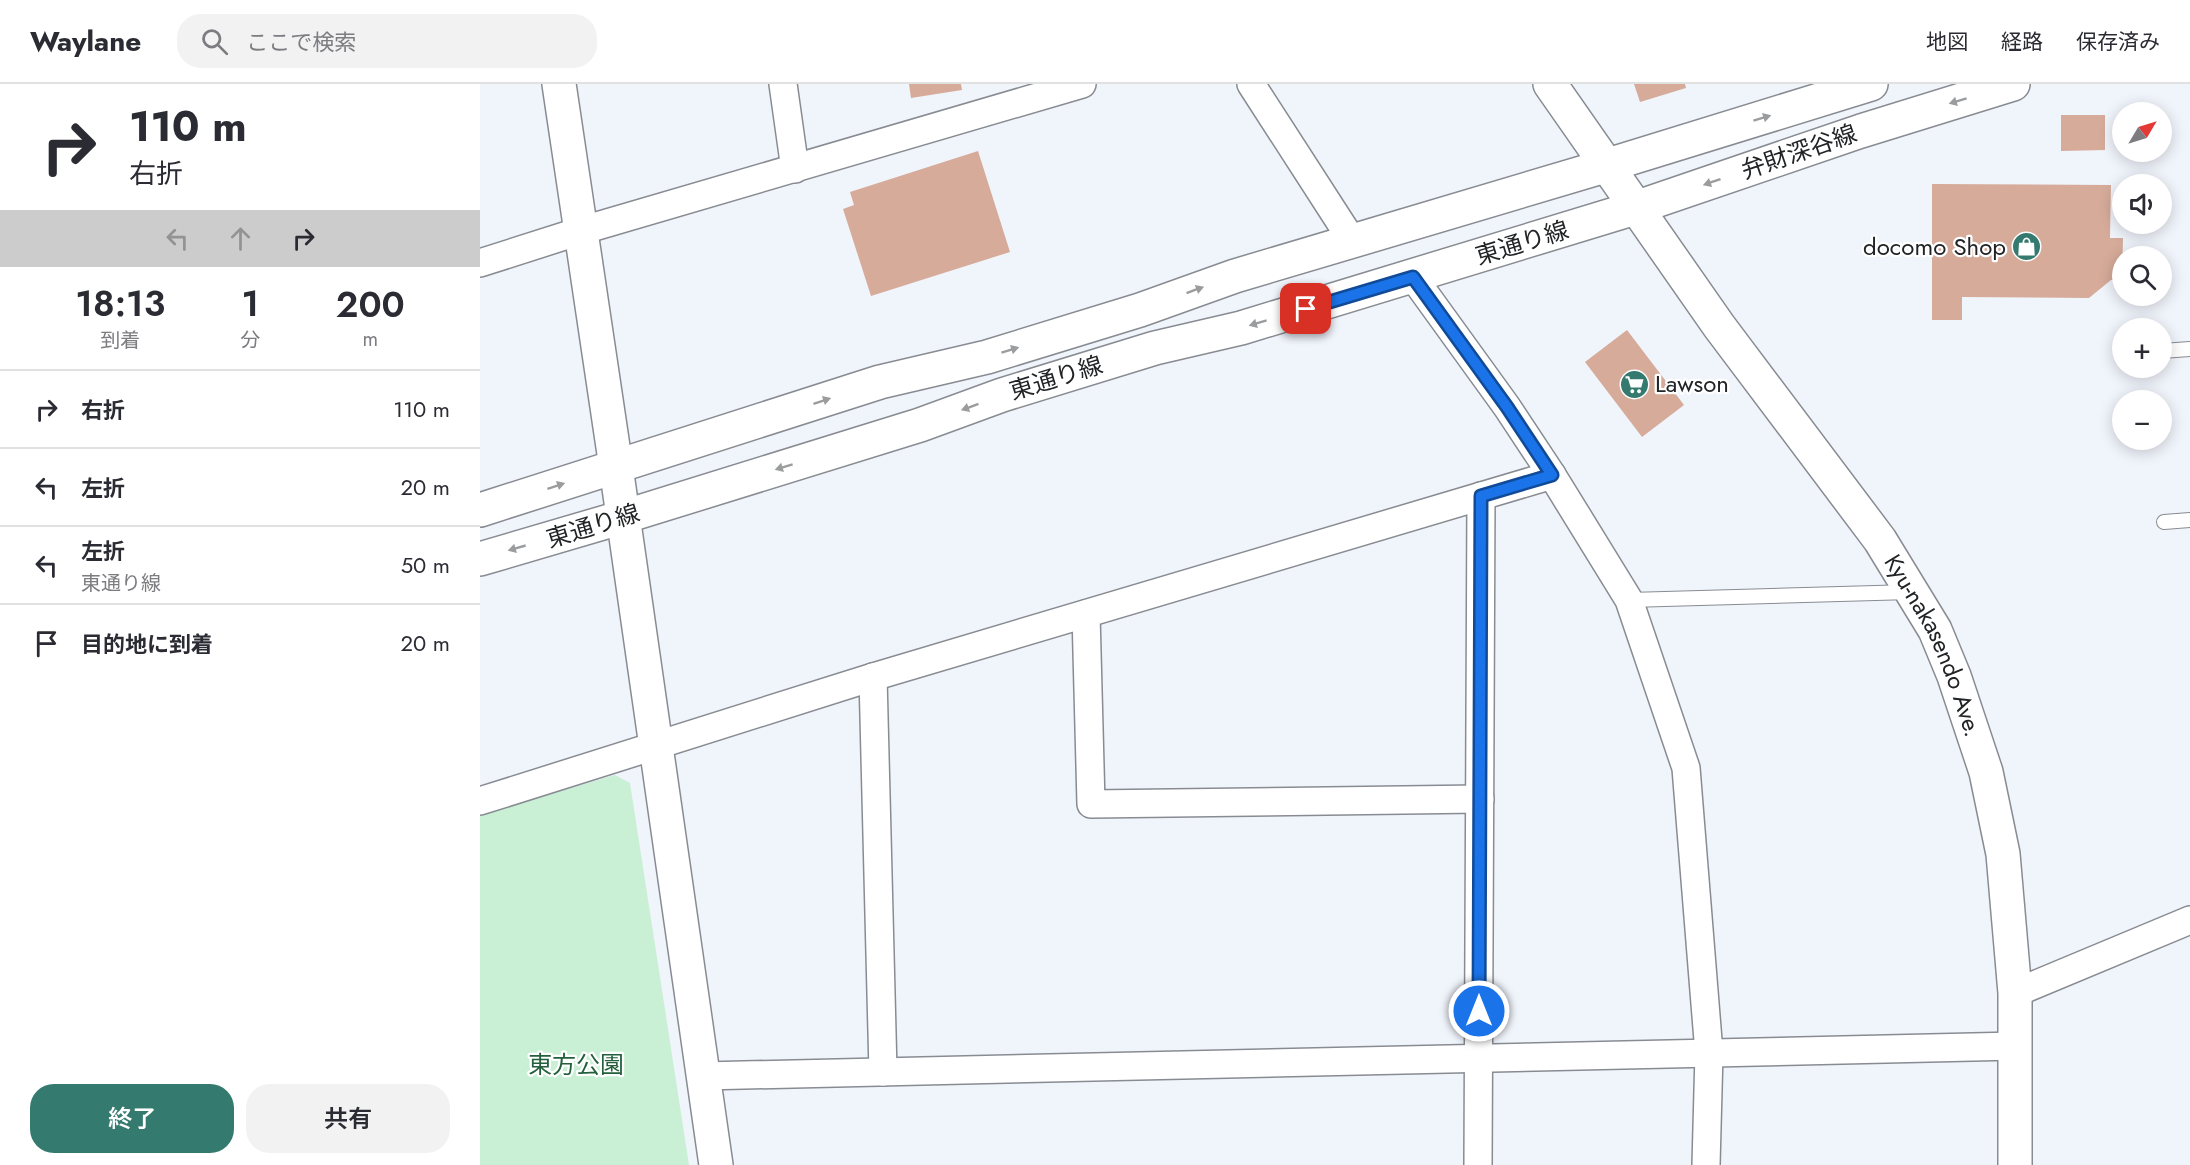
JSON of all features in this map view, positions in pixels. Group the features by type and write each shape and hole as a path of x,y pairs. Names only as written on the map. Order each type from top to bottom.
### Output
{"street":[{"path":"559,84 716,1165"},
{"path":"783,84 795,169"},
{"path":"480,264 580,231 795,169 1008,95 1082,84"},
{"path":"1251,84 1353,242"},
{"path":"1550,84 1635,208"},
{"name":"弁財深谷線","path":"1605,166 1871,84"},
{"name":"弁財深谷線","path":"1635,208 1861,131 2013,84"},
{"name":"東通り線","path":"480,510 880,382 998,354 1140,310 1235,276 1605,166"},
{"name":"東通り線","path":"480,559 920,425 1002,395 1144,351 1241,328 1635,208"},
{"name":"Kyu-nakasendo Ave.","path":"1635,208 1719,326 1880,540 1935,630 1954,676 1986,772 2003,854 2015,993 2015,1165"},
{"path":"1413,277 1507,407 1629,600 1686,768 1709,1053 1706,1165"},
{"path":"480,801 873,677 1552,475"},
{"path":"1478,1165 1481,496"},
{"path":"1086,614 1091,804 1480,799"},
{"path":"873,677 883,1072"},
{"path":"2015,993 2190,920"},
{"path":"703,1076 2016,1046"}],"lane":[{"path":"2172,350 2190,349"},
{"path":"2164,522 2190,520"},
{"path":"1629,600 1913,592"}],"green space":[{"name":"東方公園","path":"615,775 630,783 689,1165 480,1165 480,815"}],"building":[{"path":"909,84 961,84 962,90 911,98"},
{"path":"1634,84 1685,84 1686,88 1640,102"},
{"path":"2061,115 2105,115 2105,150 2061,151"},
{"path":"978,151 1010,252 871,296 843,209 854,205 850,192"},
{"name":"docomo Shop","path":"1932,184 2111,185 2110,238 2123,238 2123,246 2112,246 2112,280 2089,298 1962,297 1962,320 1932,320"},
{"name":"Lawson","path":"1627,330 1684,405 1642,437 1585,362"}],"place":[{"name":"docomo Shop","path":"2027,247"},
{"name":"Lawson","path":"1634,384"}],"route":[{"path":"1306,309 1413,277 1507,407 1552,475 1481,496 1479,1011"}]}
